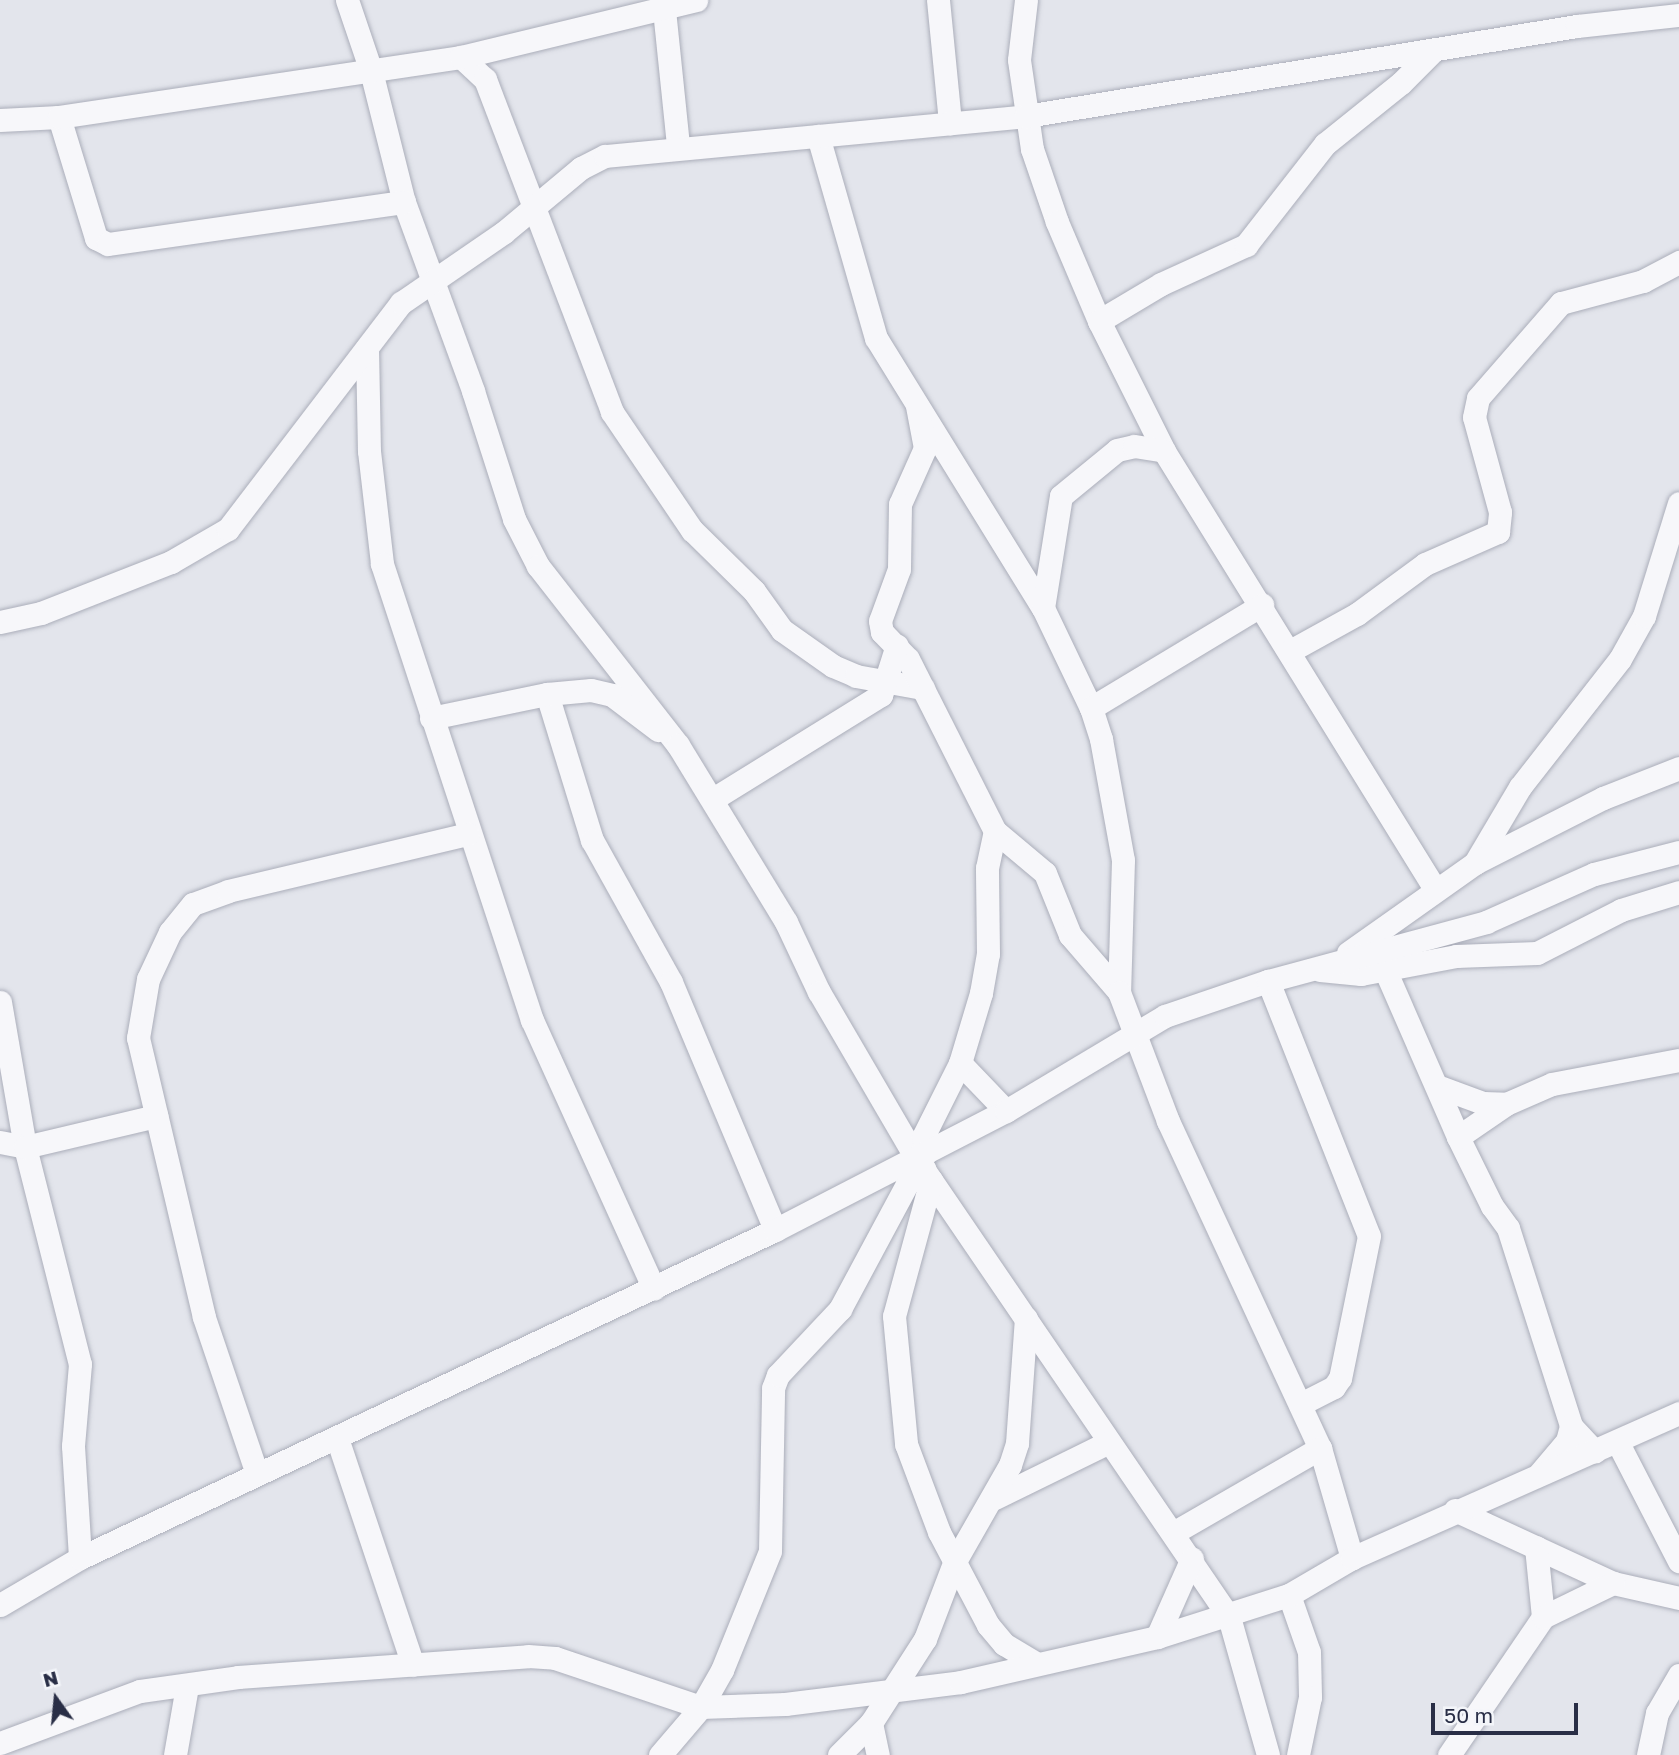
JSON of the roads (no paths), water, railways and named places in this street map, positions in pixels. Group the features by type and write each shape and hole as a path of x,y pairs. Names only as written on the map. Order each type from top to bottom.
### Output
{"street":[{"path":"346,0 371,71 404,201 514,519 538,566 678,745 786,922 819,992 924,1165 1107,1443 1192,1558 1229,1617 1268,1755"},
{"path":"0,120 60,117 461,57 664,4 696,0"},
{"path":"938,0 950,123"},
{"path":"1026,0 1019,60 1026,116 1041,180 1099,321 1164,451 1290,651 1379,805 1435,889"},
{"path":"664,4 678,146"},
{"path":"0,622 41,612 171,562 228,529 401,303 432,278 503,233 593,161 678,146 1026,116 1432,52 1577,26 1679,15"},
{"path":"1099,321 1161,284 1246,245 1325,144 1401,83 1432,52"},
{"path":"461,57 485,79 532,210 612,412 692,530 754,591 782,630 833,666 923,688"},
{"path":"60,117 96,238 108,244 404,201"},
{"path":"818,136 866,311 876,338 1043,608 1091,708 1101,739 1122,860 1119,992"},
{"path":"503,233 546,246"},
{"path":"1290,651 1357,614 1425,564 1497,532 1500,512 1474,417 1478,398 1562,303 1643,281 1679,262"},
{"path":"367,348 369,452 382,564 467,834 532,1020 654,1289"},
{"path":"917,406 925,448 900,504 899,569 880,621 882,632 897,645 923,688 995,831 1045,873 1070,935 1119,992 1173,1132 1320,1448 1352,1558"},
{"path":"1043,608 1061,496 1116,450 1134,446 1164,451"},
{"path":"1475,863 1520,787 1620,659 1644,616 1679,503"},
{"path":"1091,708 1262,605"},
{"path":"713,799 867,706 888,681 897,645"},
{"path":"430,718 547,694 591,690 612,695 678,745"},
{"path":"547,694 592,840 671,982 775,1230"},
{"path":"1324,965 1475,863 1603,798 1679,768"},
{"path":"995,831 987,867 988,954 960,1063 926,1129 924,1165 898,1292 894,1344 906,1444 954,1563 988,1625 1004,1644 1035,1662"},
{"path":"257,1474 204,1317 138,1038 148,979 170,932 193,904 228,891 467,834"},
{"path":"0,1605 80,1558 775,1230 924,1165 1135,1031 1206,999 1486,922 1594,874 1679,852"},
{"path":"1324,965 1333,975 1386,972 1456,956 1537,954 1620,910 1679,892"},
{"path":"1386,972 1458,1137 1516,1247 1571,1426 1595,1452"},
{"path":"1268,981 1368,1237 1340,1378 1334,1387 1300,1404"},
{"path":"0,1002 25,1147 80,1364 73,1446 80,1558"},
{"path":"1458,1137 1506,1104 1566,1080 1679,1060"},
{"path":"960,1063 1006,1111"},
{"path":"1437,1086 1483,1103 1506,1104"},
{"path":"0,1142 25,1147 156,1116"},
{"path":"660,1755 701,1707 722,1670 770,1551 773,1388 778,1375 840,1309 907,1184 924,1165"},
{"path":"839,1755 871,1723 894,1691 925,1639 954,1563 995,1498 1017,1443 1026,1318"},
{"path":"0,1743 140,1691 238,1677 413,1665 555,1658 701,1707 785,1704 961,1682 1035,1662 1157,1637 1229,1617 1289,1595 1352,1558 1455,1510 1530,1483 1679,1413"},
{"path":"1530,1483 1567,1441 1571,1426"},
{"path":"337,1438 413,1665"},
{"path":"995,1498 1107,1443"},
{"path":"1618,1443 1679,1561"},
{"path":"1173,1533 1320,1448"},
{"path":"1455,1510 1613,1583 1679,1598"},
{"path":"1536,1547 1543,1617"},
{"path":"1157,1637 1192,1558"},
{"path":"1449,1755 1543,1617 1613,1583"},
{"path":"1289,1595 1309,1652 1310,1696 1298,1755"},
{"path":"1648,1755 1657,1713 1679,1675"},
{"path":"175,1755 187,1686"},
{"path":"871,1723 878,1755"}]}
